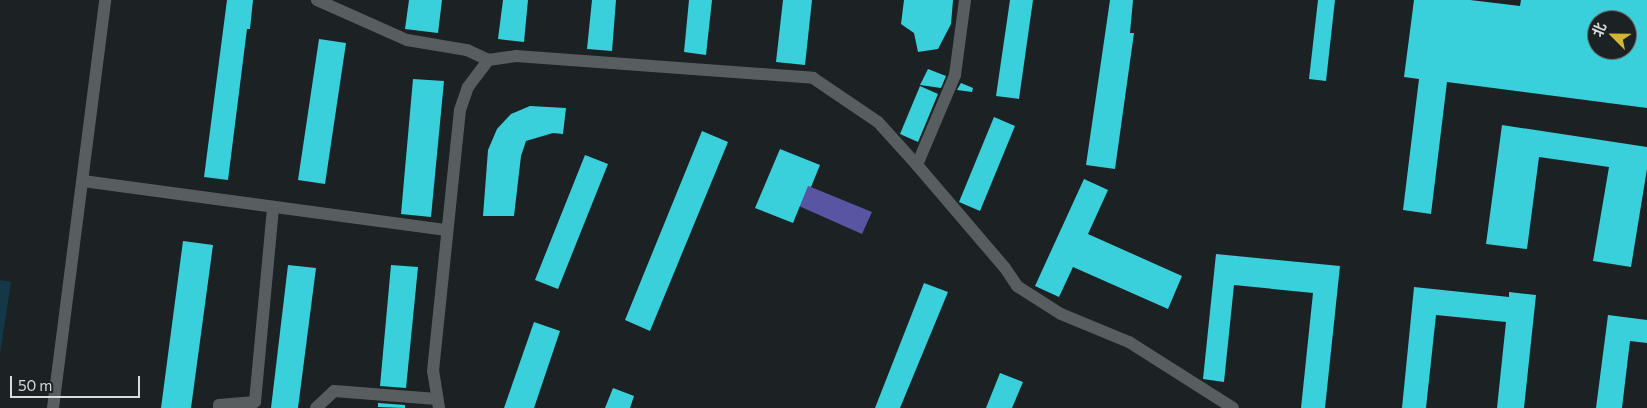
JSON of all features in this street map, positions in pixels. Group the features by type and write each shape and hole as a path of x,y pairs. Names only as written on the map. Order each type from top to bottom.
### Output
{"street":[{"path":"52,408 106,0"},
{"path":"317,0 407,40 467,50 488,60 516,56 813,78 878,122 1005,268 1016,286 1061,314 1129,342 1233,408"},
{"path":"917,165 955,75 965,0"},
{"path":"316,408 334,392 438,403 433,371 460,110 468,87 488,60"},
{"path":"83,181 447,230"},
{"path":"219,408 219,405 255,402 273,207"}],"shaded area":[{"path":"789,178 872,212 862,234 781,198"},
{"path":"0,280 11,282 0,354"}],"building":[{"path":"227,0 253,0 250,29 247,29 228,180 204,177"},
{"path":"409,0 442,0 438,33 405,29"},
{"path":"503,0 528,0 524,42 498,39"},
{"path":"592,0 616,0 612,51 587,49"},
{"path":"689,0 712,0 706,55 684,52"},
{"path":"783,0 812,0 805,65 776,62"},
{"path":"904,0 953,0 951,24 938,49 918,52 914,33 901,24"},
{"path":"1010,0 1033,0 1019,99 996,96"},
{"path":"1110,0 1133,0 1130,33 1134,33 1115,169 1086,165"},
{"path":"1318,0 1335,0 1326,81 1309,79"},
{"path":"1414,0 1470,0 1520,6 1521,0 1647,0 1647,108 1447,82 1431,214 1403,210 1419,79 1404,77"},
{"path":"319,39 346,43 325,184 298,180"},
{"path":"928,69 946,76 941,88 920,85"},
{"path":"413,79 444,81 431,217 401,214"},
{"path":"961,83 973,88 972,92 957,90"},
{"path":"920,86 938,94 918,142 900,134"},
{"path":"530,106 566,108 563,134 553,133 526,141 521,156 514,216 483,216 488,150 497,129 511,114"},
{"path":"994,117 1015,126 980,211 959,202"},
{"path":"1502,125 1647,147 1647,169 1631,267 1593,261 1609,167 1539,157 1527,249 1486,244"},
{"path":"702,131 728,142 650,331 625,320"},
{"path":"780,149 820,165 811,187 808,186 793,223 755,208"},
{"path":"585,155 608,164 558,289 535,280"},
{"path":"1084,179 1108,190 1088,234 1182,276 1168,309 1073,267 1059,297 1035,286"},
{"path":"183,241 213,245 191,408 161,408"},
{"path":"1216,254 1340,266 1325,408 1301,408 1313,293 1234,285 1224,382 1203,379"},
{"path":"288,265 316,268 298,408 271,408"},
{"path":"391,265 418,267 406,388 380,386"},
{"path":"924,283 948,292 900,408 875,408"},
{"path":"1414,287 1509,297 1509,292 1536,295 1524,408 1497,408 1506,322 1436,315 1426,408 1402,408"},
{"path":"1608,315 1647,320 1647,343 1630,341 1622,408 1596,408"},
{"path":"534,322 560,331 534,408 504,408"},
{"path":"1000,373 1023,382 1012,408 986,408"},
{"path":"613,388 634,396 630,408 605,408"},
{"path":"378,403 405,405 405,408 378,407"}]}
